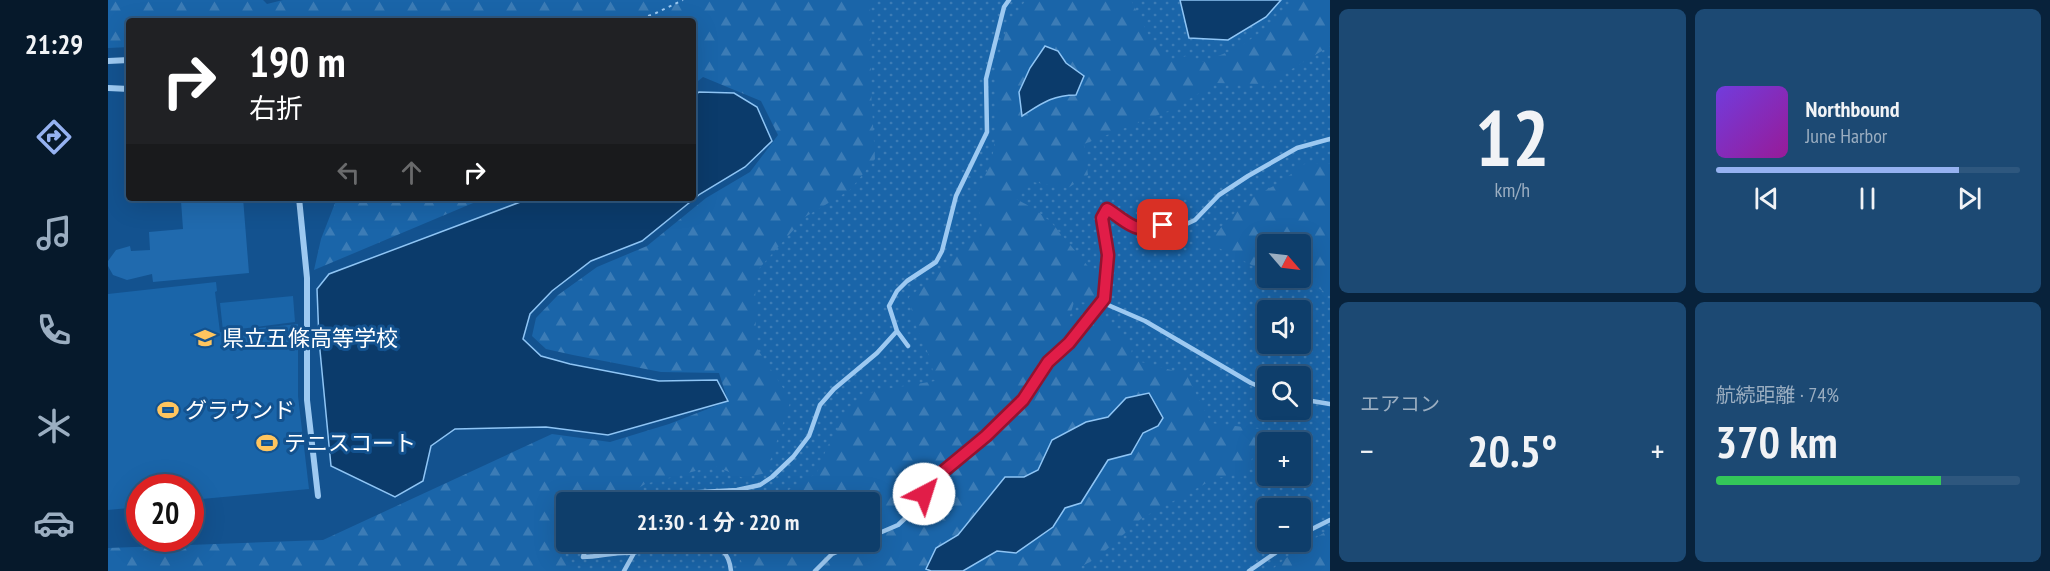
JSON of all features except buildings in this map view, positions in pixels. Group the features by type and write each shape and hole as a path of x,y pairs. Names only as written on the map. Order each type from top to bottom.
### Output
{"street":[{"path":"108,61 126,60"},
{"path":"108,88 126,89"},
{"path":"299,201 307,278 307,400 318,496"}],"lane":[{"path":"908,346 897,331 890,306 897,291 907,281 936,262 942,251 956,196 987,132 986,79 1004,7 1009,0"},
{"path":"880,533 898,525 914,510 934,479 986,436 1023,400 1048,362 1069,343 1104,299 1108,255 1102,218 1107,209 1132,228 1150,229 1163,225 1180,227 1196,220 1219,195 1297,147 1330,139"},
{"path":"1104,299 1108,305 1145,321 1257,385"},
{"path":"683,492 737,490 760,485 772,477 793,457 809,436 820,405 834,389 877,353 897,331"},
{"path":"1311,401 1330,404"},
{"path":"1311,530 1330,520"},
{"path":"585,552 583,557 601,557 622,552 634,553 624,571"},
{"path":"723,552 730,559 731,571"},
{"path":"815,571 837,552"},
{"path":"1250,571 1277,552"}],"path":[{"path":"642,18 682,0"}],"green space":[{"path":"108,0 263,0 267,4 283,0 870,0 871,90 875,159 850,190 805,217 755,273 756,347 791,400 766,473 743,478 715,466 645,484 633,492 556,492 556,552 562,552 572,571 108,571 108,548 126,547 126,552 204,552 204,544 323,540 552,434 610,442 669,424 728,401 719,373 661,372 573,355 546,349 532,336 536,318 558,295 597,267 647,246 706,198 750,172 778,135 761,101 703,77 696,83 696,18 126,18 126,47 108,48"},
{"path":"838,0 1330,0 1330,571 510,571 544,501 556,496 556,552 880,552 880,492 566,492 751,415 694,330"},
{"path":"1026,0 1131,0 1152,42 1170,62 1186,56 1203,62 1238,48 1278,20 1296,0 1330,0 1330,46 1267,84 1216,83 1171,110 1084,144 1088,175 1068,188 1027,181 1016,199 1033,208 1051,222 1097,277 1101,291 1095,303 1074,302 1069,319 1101,319 1133,344 1130,359 1186,374 1211,423 1277,432 1257,432 1257,454 1253,455 1248,471 1214,479 1142,518 1097,558 1073,571 741,571 742,562 735,552 880,552 880,492 785,492 817,473 827,447 847,413 874,391 935,381 930,358 914,321 909,297 934,277 982,228 977,194 992,159 997,127 995,70 1008,24"},
{"path":"1306,163 1330,164 1330,296 1311,283 1311,234 1257,234 1257,268 1209,243 1226,221 1250,199 1279,183"},
{"path":"336,201 478,201 314,270 321,239"},
{"name":"グラウンド","path":"216,282 220,332 298,324 298,396 309,489 204,499 204,474 126,474 126,508 108,510 108,294"},
{"path":"293,296 295,322 223,331 220,303"},
{"path":"1330,529 1330,571 1270,571 1294,552 1311,552 1311,541"}],"shaded area":[{"path":"1180,0 1281,0 1266,17 1228,40 1189,38"},
{"path":"1045,46 1058,51 1066,63 1084,76 1076,95 1053,98 1022,116 1019,92 1030,68"},
{"path":"699,92 734,93 757,107 772,141 745,167 696,197 696,94"},
{"path":"523,201 691,201 642,241 591,261 552,291 530,314 523,339 541,356 570,364 659,381 717,380 728,401 608,435 546,427 455,429 431,446 423,481 395,497 331,466 319,340 317,289 329,274"},
{"path":"1149,393 1163,418 1158,426 1143,433 1131,454 1108,460 1081,503 1065,508 1053,527 1016,553 997,551 963,571 926,569 936,548 958,535 1005,477 1024,477 1038,470 1052,440 1086,422 1108,417 1126,398"}],"place":[{"name":"県立五條高等学校","path":"205,338"},
{"name":"グラウンド","path":"168,410"},
{"name":"テニスコート","path":"267,443"}],"route":[{"path":"924,494 934,479 986,436 1023,400 1048,362 1069,343 1104,299 1108,255 1102,218 1107,209 1132,228 1150,229 1163,225"}]}
